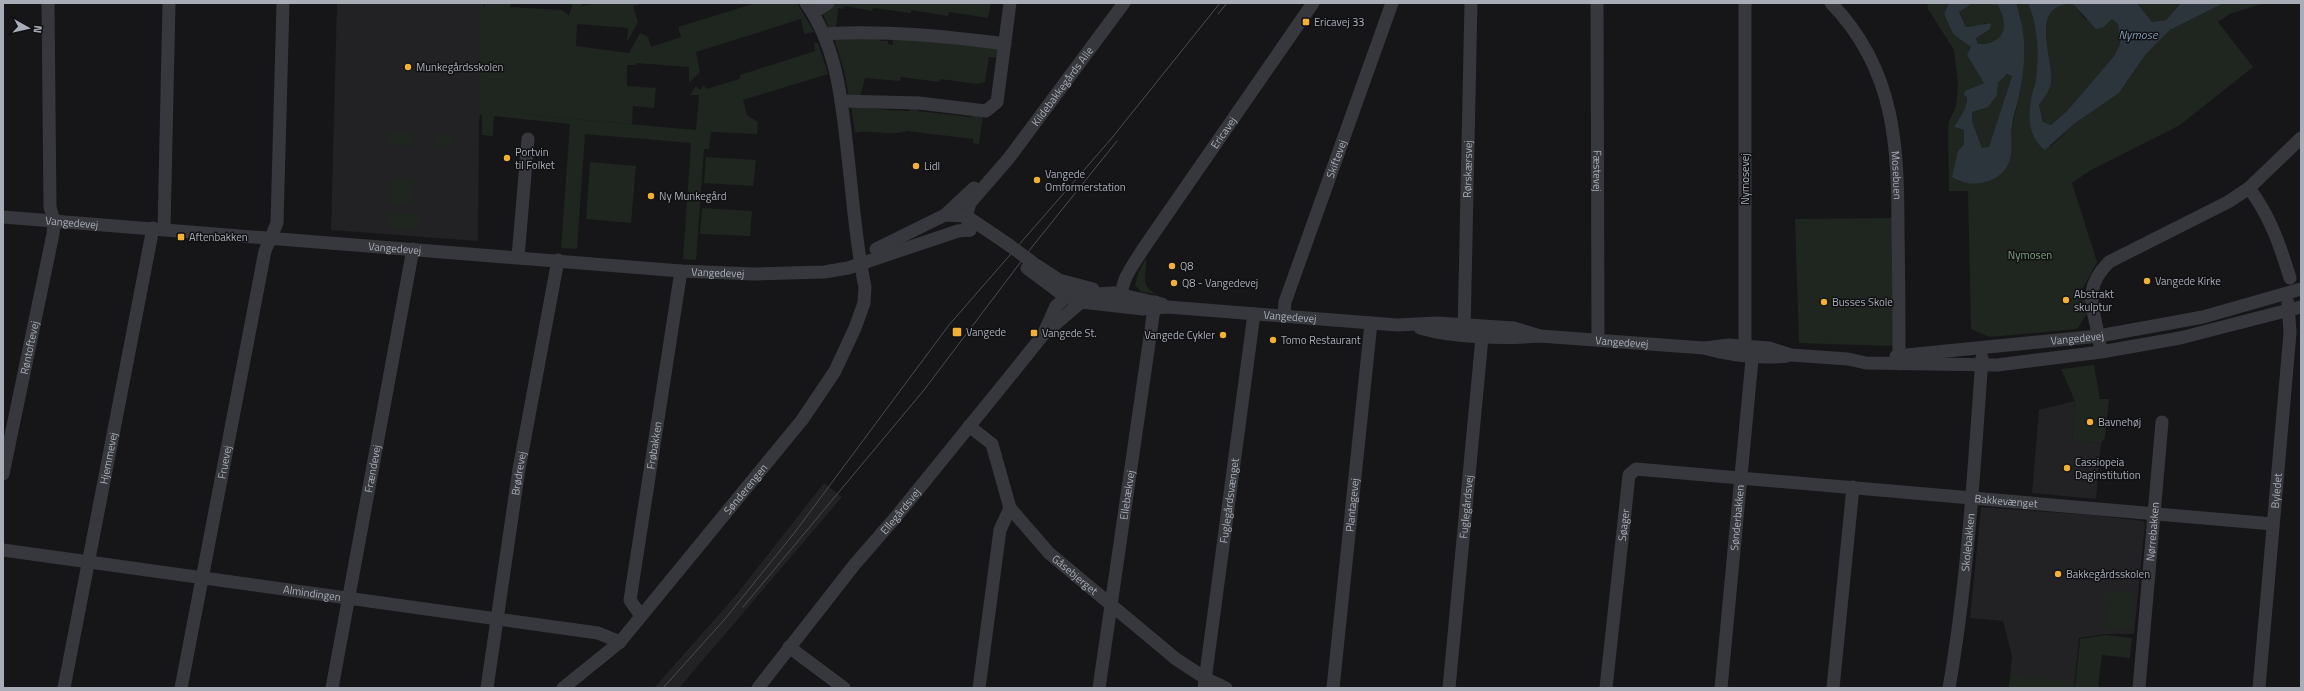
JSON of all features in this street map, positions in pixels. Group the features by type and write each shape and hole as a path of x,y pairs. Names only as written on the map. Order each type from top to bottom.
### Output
{"street":[{"name":"Røntoftevej","path":"3,474 53,234 54,221 50,207 48,3"},
{"name":"Hjemmevej","path":"64,688 88,562 159,229 169,3"},
{"path":"272,237 277,223 283,3"},
{"path":"810,8 828,3"},
{"path":"841,101 919,103 986,111 997,102 1010,3"},
{"name":"Kildebakkegårds Alle","path":"963,211 1000,170 1124,3"},
{"name":"Ericavej","path":"1122,298 1134,264 1313,3"},
{"name":"Skiftevej","path":"1284,316 1285,302 1392,3"},
{"name":"Rørskærsvej","path":"1465,330 1471,3"},
{"name":"Fæstevej","path":"1597,3 1598,340"},
{"name":"Nymosevej","path":"1744,3 1749,352"},
{"name":"Mosebuen","path":"1831,3 1856,33 1872,60 1886,96 1894,131 1898,171 1899,360"},
{"name":"Sønderengen","path":"564,688 620,642 802,420 835,371 864,303 864,288 836,69 824,34 810,8"},
{"path":"824,34 852,32 950,38 1005,44"},
{"path":"518,258 528,138"},
{"path":"2101,352 2092,301 2093,287 2097,275 2109,262 2210,212 2249,188 2301,138"},
{"path":"2249,188 2261,205 2272,225 2290,278"},
{"name":"Vangedevej","path":"860,260 889,244 963,211"},
{"name":"Vangedevej","path":"963,211 965,226 970,230 1007,246"},
{"name":"Vangedevej","path":"963,211 1007,246 1029,267 1067,296 1081,302 1122,298"},
{"path":"896,251 963,211"},
{"name":"Vangedevej","path":"3,217 272,237 681,271 753,274 819,273 860,260 896,251 958,231 970,230"},
{"name":"Fruevej","path":"180,688 265,251 272,237"},
{"name":"Frændevej","path":"332,688 413,249"},
{"name":"Brødrevej","path":"487,688 499,618 519,469 558,260"},
{"name":"Vangedevej","path":"1029,267 1060,280 1122,298 1168,307 1412,326 1437,323 1465,330 1483,331 1513,338 1540,336 1704,348 1729,345 1769,358 1791,355 1848,359 1866,356 1982,366 2101,352 2180,338 2295,308"},
{"path":"1029,267 1055,298 1056,306"},
{"name":"Frøbakken","path":"641,616 630,600 681,271"},
{"path":"1043,335 1061,313 1067,296 1060,280"},
{"name":"Vangedevej","path":"1899,360 1983,348 2099,336 2203,317 2301,289"},
{"name":"Byledet","path":"2259,688 2290,333 2295,308 2286,294"},
{"path":"1056,306 1067,296 1122,298"},
{"name":"Ellegårdsvej","path":"758,688 855,564 895,518 1043,335 1068,314 1073,307 1081,302"},
{"name":"Ellebækvej","path":"1099,688 1154,305"},
{"name":"Ellegårdsvej","path":"1043,335 1056,306"},
{"name":"Fuglegårdsvænget","path":"1205,683 1254,314"},
{"name":"Plantagevej","path":"1332,688 1371,323"},
{"name":"Fuglegårdsvej","path":"1449,688 1483,331"},
{"name":"Skolebakken","path":"1949,688 1957,644 1972,497 1983,348"},
{"name":"Sønderbakken","path":"1721,688 1740,477 1749,352"},
{"name":"Nørrebakken","path":"2139,688 2162,422"},
{"name":"Gåsebjerget","path":"969,426 992,444 1010,508 1049,553 1205,683 1226,688"},
{"name":"Søager","path":"1606,688 1628,475 1636,469 1740,477"},
{"name":"Bakkevænget","path":"1740,477 2154,512 2273,524"},
{"path":"1833,688 1853,487"},
{"path":"979,688 1000,530 1010,508"},
{"name":"Almindingen","path":"3,550 499,618 598,633 620,642"},
{"path":"789,647 844,688"}],"shaded area":[{"name":"Munkegårdsskolen","path":"337,3 484,3 479,131 478,241 331,230"},
{"name":"Cassiopeia Daginstitution","path":"2075,401 2072,441 2101,443 2096,499 2032,493 2039,410"},
{"path":"824,483 842,497 679,688 654,688 737,594"},
{"name":"Bakkegårdsskolen","path":"1981,507 2091,515 2143,521 2145,524 2134,634 2105,634 2079,638 2074,688 2009,688 2012,656 2003,621 1970,618"}],"green space":[{"path":"485,3 511,3 510,7 562,10 569,15 573,3 581,3 582,6 596,3 643,3 633,6 638,22 627,42 628,28 577,24 576,46 629,53 640,33 648,37 651,47 681,37 678,27 756,3 797,3 814,32 804,34 801,19 696,52 700,72 689,83 689,67 636,63 636,65 627,65 627,86 656,88 654,108 633,106 632,124 495,112 696,130 699,95 690,95 696,86 700,90 704,85 706,89 740,79 740,75 815,51 814,43 818,43 828,74 743,100 747,115 758,122 757,134 711,132 709,149 704,149 696,260 683,259 691,143 585,134 577,249 561,248 570,124 494,116 493,136 482,135 482,115 479,114 481,7 485,7"},
{"path":"834,3 991,3 988,18 949,12 948,16 911,10 911,13 873,8 872,11 845,6 844,9 838,8 836,30 830,31 822,12"},
{"name":"Nymosen","path":"1927,3 1949,3 1944,14 1953,34 1972,47 1967,55 1985,83 1967,96 1965,111 1954,127 1964,130 1964,144 1958,151 1959,182 1986,182 2011,158 2012,127 2019,97 2021,17 2016,3 2028,3 2036,31 2036,81 2030,107 2033,132 2038,144 2051,146 2074,124 2119,93 2146,54 2170,30 2224,3 2264,3 2230,14 2218,22 2253,67 2180,125 2091,170 2072,183 2097,262 2083,288 2087,314 2077,329 1990,337 1971,329 1968,191 1949,191 1948,130 1949,121 1956,107 1958,84 1954,50 1928,9"},
{"path":"1973,3 1998,5 2003,18 2004,29 2003,33 1997,40 1978,44 1976,38 1990,29 1986,23 1976,27 1966,27 1959,12"},
{"path":"2137,3 2181,3 2166,20 2152,22"},
{"path":"2069,4 2074,5 2085,19 2104,27 2112,19 2118,24 2120,44 2114,56 2067,111 2051,125 2044,123 2039,105 2051,83 2046,36 2047,24 2050,15 2057,8"},
{"path":"880,37 880,41 888,41 888,44 893,45 893,38 999,48 999,58 989,57 985,82 977,84 940,79 939,82 901,77 900,81 865,78 860,97 849,97 844,71 834,38"},
{"path":"2007,74 2012,76 1989,148 1982,148 1972,121 1972,112 1997,95 1998,83"},
{"path":"851,105 887,110 909,111 910,106 918,106 917,111 971,117 973,112 983,114 979,144 973,143 973,139 907,131 901,133 855,133"},
{"path":"387,133 414,133 413,146 387,145"},
{"path":"437,134 452,135 451,146 436,146"},
{"path":"706,157 756,160 753,186 704,183"},
{"path":"590,162 636,166 631,223 586,219"},
{"path":"392,179 414,179 412,204 391,203"},
{"path":"702,208 752,211 750,236 700,234"},
{"path":"389,214 418,214 418,230 388,228"},
{"path":"1896,218 1894,346 1799,343 1795,219"},
{"path":"1146,258 1145,283 1150,290 1156,294 1141,292 1135,285 1138,274"},
{"path":"2094,365 2100,399 2109,399 2105,437 2101,443 2072,442 2075,401 2061,369"},
{"path":"2105,590 2133,592 2132,631 2105,629 2107,606 2104,606"},
{"path":"2105,635 2132,638 2130,658 2102,655 2098,688 2075,688 2080,639"},
{"path":"2010,675 2074,682 2074,688 2009,688"}],"water":[{"path":"1949,3 1973,3 2016,3 2020,15 2024,38 2024,61 2013,122 2009,163 2001,174 1981,183 1966,183 1952,177 1958,151 1964,144 1964,130 1954,127 1966,105 1967,97 1964,95 1965,91 1984,83 1967,55 1971,47 1953,34 1944,14","holes":["1973,3 1998,5 2004,21 2004,29 2000,37 1992,42 1978,44 1976,38 1990,29 1991,24 1966,27 1959,12","2007,74 2012,76 1989,147 1982,148 1972,121 1972,112 1988,107 1997,95 1998,83"]},
{"name":"Nymose","path":"2028,3 2137,3 2152,22 2166,20 2181,3 2224,3 2170,30 2146,54 2119,93 2074,124 2045,150 2039,145 2032,132 2030,124 2030,109 2036,81 2037,60 2036,31","holes":["2069,4 2074,5 2096,29 2104,27 2112,19 2118,24 2120,44 2114,56 2067,111 2051,125 2043,122 2039,105 2048,92 2051,83 2046,36 2047,24 2050,15 2057,8"]}],"tram line":[{"path":"663,688 725,619 795,532 949,325 1111,139 1220,3"},
{"path":"1218,14 1227,3"},
{"path":"743,607 924,390 1032,247 1117,141"}],"place":[{"name":"Ericavej 33","path":"1306,22"},
{"name":"Munkegårdsskolen","path":"408,67"},
{"name":"Portvin til Folket","path":"507,158"},
{"name":"Lidl","path":"916,166"},
{"name":"Vangede Omformerstation","path":"1037,180"},
{"name":"Ny Munkegård","path":"651,196"},
{"name":"Aftenbakken","path":"181,237"},
{"name":"Q8","path":"1172,266"},
{"name":"Vangede Kirke","path":"2147,281"},
{"name":"Q8 - Vangedevej","path":"1174,283"},
{"name":"Abstrakt skulptur","path":"2066,300"},
{"name":"Busses Skole","path":"1824,302"},
{"name":"Vangede","path":"957,332"},
{"name":"Vangede St.","path":"1034,333"},
{"name":"Vangede Cykler","path":"1223,335"},
{"name":"Tomo Restaurant","path":"1273,340"},
{"name":"Bavnehøj","path":"2090,422"},
{"name":"Cassiopeia Daginstitution","path":"2067,468"},
{"name":"Bakkegårdsskolen","path":"2058,574"}]}
